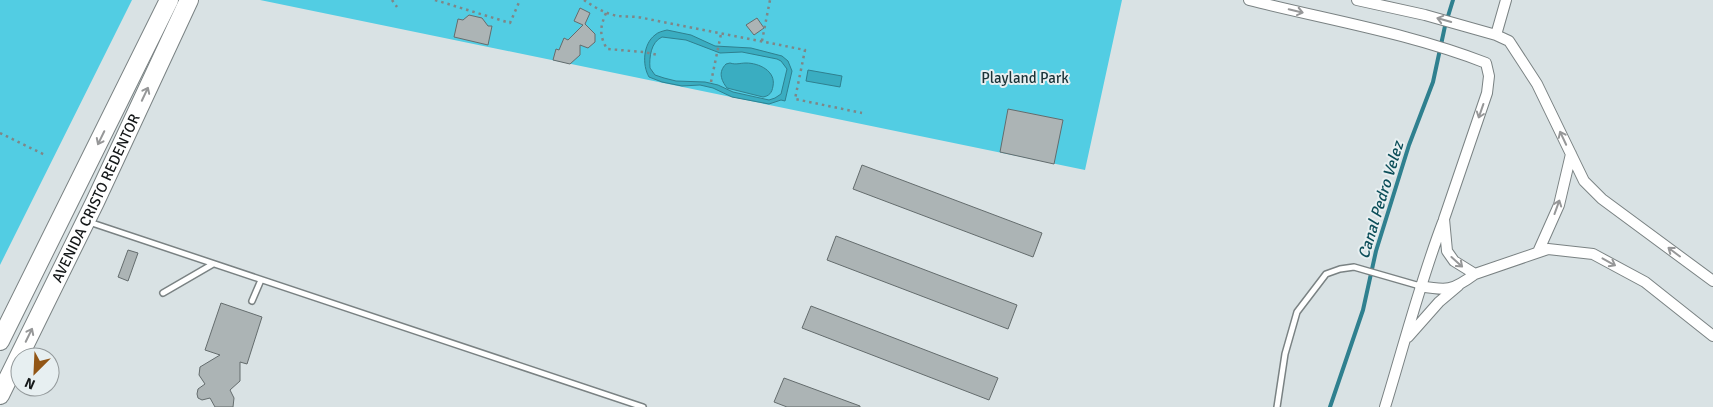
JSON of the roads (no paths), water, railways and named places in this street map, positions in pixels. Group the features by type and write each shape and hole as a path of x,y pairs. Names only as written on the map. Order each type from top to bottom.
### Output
{"highway":[{"name":"AVENIDA CRISTO REDENTOR","path":"0,341 170,0"},
{"name":"AVENIDA CRISTO REDENTOR","path":"0,395 86,221 189,0"}],"street":[{"path":"1249,0 1269,3 1418,40 1486,63 1489,76 1487,92 1420,286 1386,407"},
{"path":"1357,0 1425,15 1496,34 1509,41 1537,84 1584,181 1602,199 1713,281"},
{"path":"1496,34 1506,0"},
{"path":"1538,252 1559,205 1571,154"},
{"path":"1444,219 1447,251 1454,261 1475,274"},
{"path":"1406,340 1439,302 1475,274 1548,249 1593,254 1645,282 1713,336"},
{"path":"1420,286 1442,290 1458,286"}],"lane":[{"path":"86,221 644,407"},
{"path":"162,293 213,264"},
{"path":"1277,407 1285,354 1297,312 1326,274 1354,267 1420,286"},
{"path":"252,301 261,280"}],"waterway":[{"name":"Canal Pedro Velez","path":"1330,407 1363,310 1376,251 1409,145 1433,82 1445,26 1453,0"}],"park label":[{"name":"Playland Park","path":"1025,78"}]}
